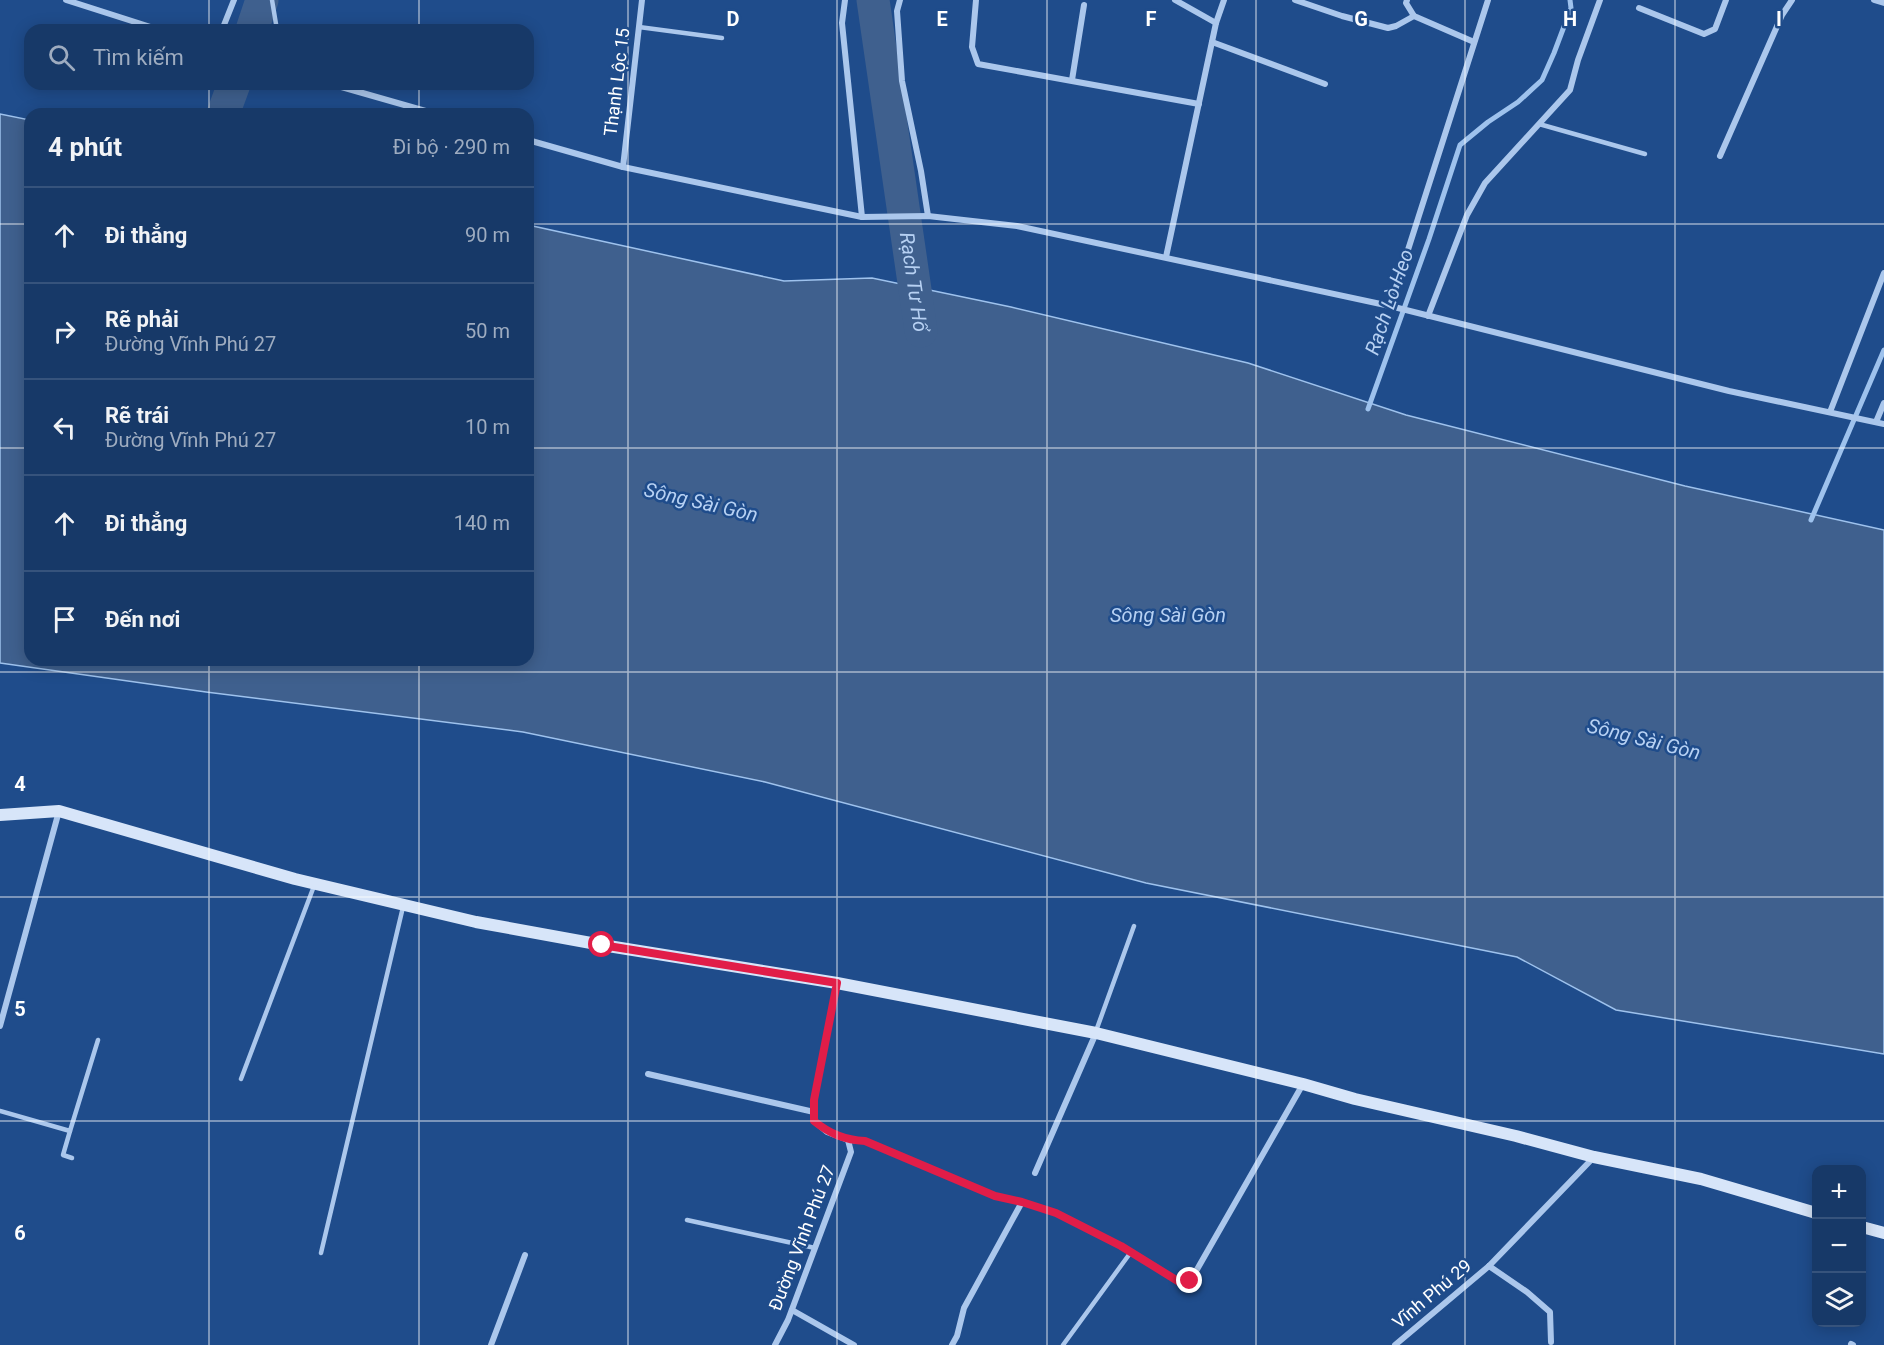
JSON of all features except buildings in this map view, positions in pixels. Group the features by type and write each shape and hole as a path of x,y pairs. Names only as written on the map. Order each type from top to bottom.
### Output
{"street":[{"path":"66,0 141,24"},
{"path":"224,24 234,0"},
{"name":"Thạnh Lộc 15","path":"623,167 642,0"},
{"path":"845,0 842,23 862,217"},
{"path":"900,0 897,11 902,81 928,216"},
{"path":"976,0 972,47 978,64 1199,104"},
{"path":"1175,0 1216,23"},
{"path":"1166,257 1216,23 1224,0"},
{"path":"1294,0 1388,28 1414,16"},
{"path":"1407,0 1406,3 1414,16 1474,42"},
{"path":"1390,307 1488,0"},
{"path":"1428,316 1467,215 1485,183 1570,90 1578,60 1600,0"},
{"path":"1639,8 1704,34 1714,29 1726,0"},
{"path":"1720,156 1782,15 1792,0"},
{"path":"1874,0 1884,3"},
{"path":"1072,80 1084,5"},
{"path":"1212,42 1325,84"},
{"path":"352,90 415,108"},
{"path":"534,142 623,167 862,217 928,216 1017,226 1166,257 1390,307 1729,390 1884,424"},
{"path":"1830,412 1884,273"},
{"path":"1876,423 1884,403"},
{"path":"0,1026 59,811"},
{"path":"0,815 59,811 315,884 476,922 837,983 1096,1033 1594,1157 1701,1179 1812,1212"},
{"path":"837,983 814,1100 814,1121 827,1132 848,1140 865,1141 995,1196 1056,1213 1131,1252 1181,1283 1190,1281 1303,1084"},
{"path":"1035,1173 1096,1033"},
{"path":"648,1074 814,1112"},
{"name":"Đường Vĩnh Phú 27","path":"775,1345 792,1310 851,1152 848,1140"},
{"name":"Vĩnh Phú 29","path":"1395,1345 1489,1266 1594,1157"},
{"path":"951,1345 957,1336 964,1308 1022,1202"},
{"path":"1866,1228 1884,1233"},
{"path":"491,1345 525,1255"},
{"path":"1489,1266 1527,1292 1550,1312 1551,1342"},
{"path":"792,1310 854,1345"}],"lane":[{"path":"272,0 276,24"},
{"path":"639,27 722,38"},
{"path":"1539,124 1645,154"},
{"path":"242,1079 315,884"},
{"path":"321,1253 403,904"},
{"path":"1096,1033 1134,927"},
{"path":"72,1158 63,1155 98,1040"},
{"path":"0,1111 70,1131"},
{"path":"687,1220 814,1248"},
{"path":"1063,1345 1131,1252"}],"water":[{"name":"Sông Sài Gòn","path":"0,114 24,119 24,666 534,666 534,226 784,281 872,278 1011,307 1248,363 1406,415 1685,486 1884,530 1884,1054 1616,1010 1517,957 1146,883 765,782 523,732 206,692 0,663"}],"waterway":[{"path":"254,24 262,0"},
{"name":"Rạch Tư Hổ","path":"873,0 921,331"},
{"name":"Rạch Lò Heo","path":"1368,409 1460,145 1488,122 1518,102 1542,80 1571,8 1570,0"},
{"path":"225,108 232,90"},
{"path":"1811,520 1884,350"}],"route":[{"path":"602,945 837,983 814,1100 814,1121 827,1132 848,1140 865,1141 995,1196 1056,1213 1121,1246 1181,1283 1190,1281"}]}
